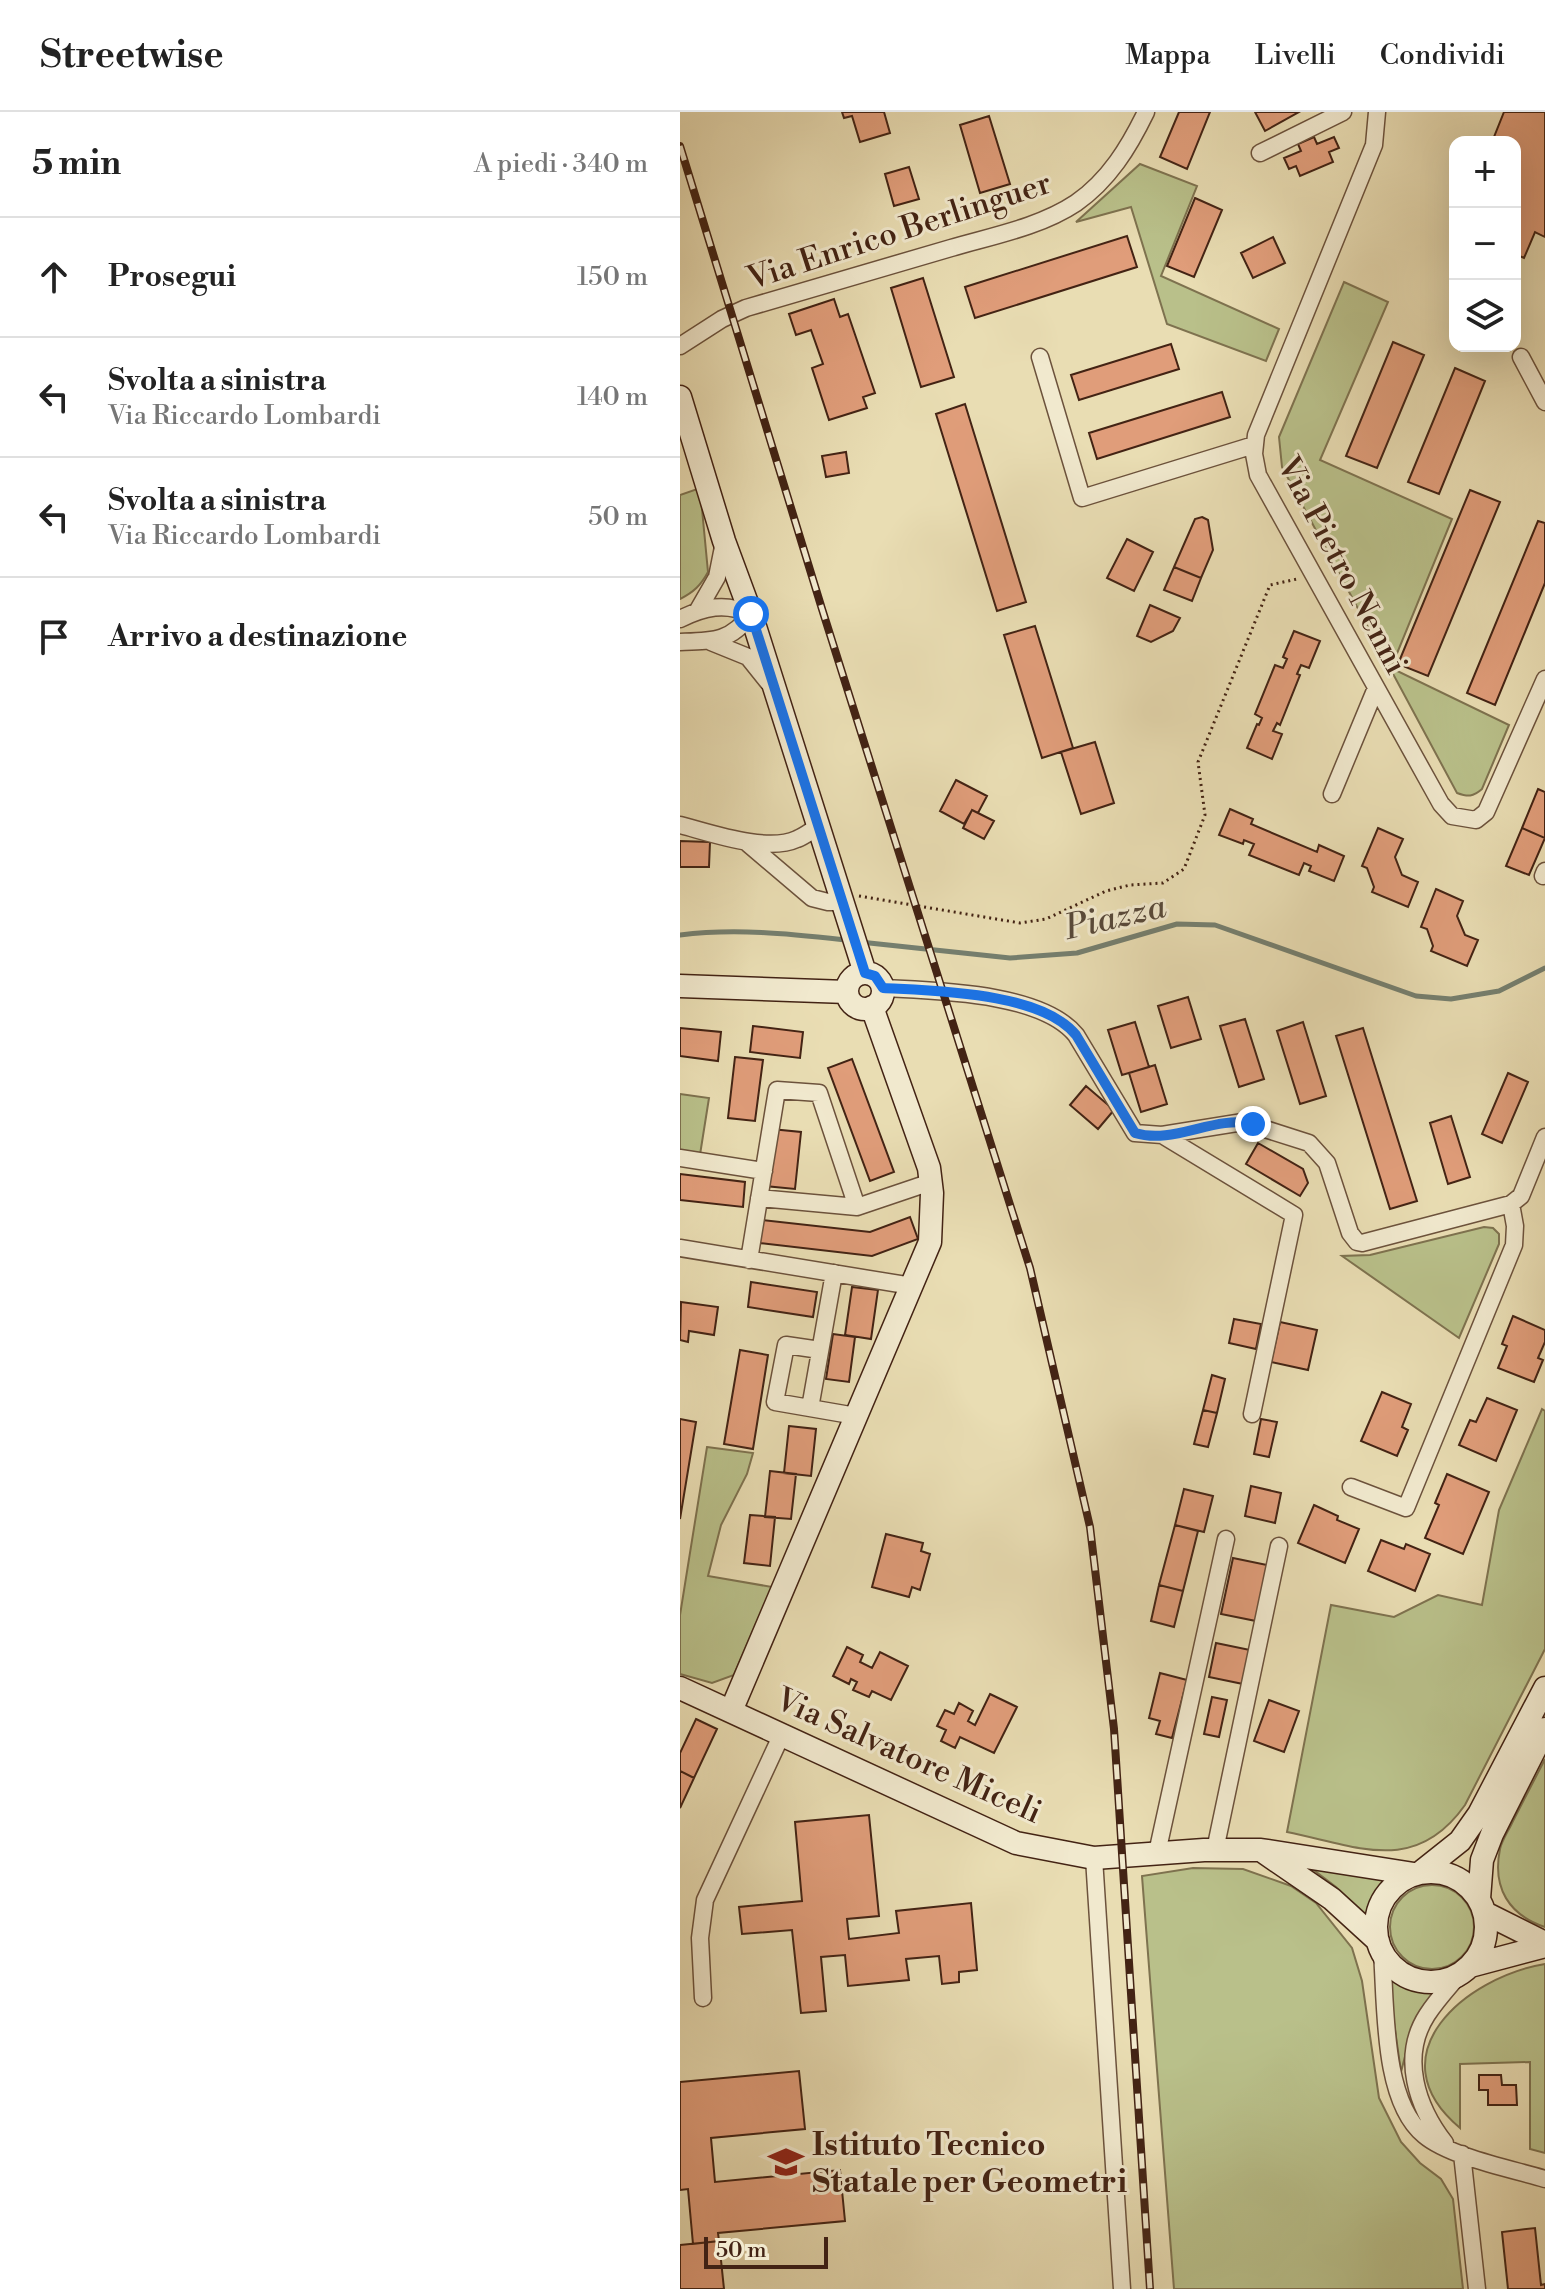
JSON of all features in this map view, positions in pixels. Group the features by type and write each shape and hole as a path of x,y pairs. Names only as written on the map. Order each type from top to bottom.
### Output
{"street":[{"name":"Via Enrico Berlinguer","path":"680,346 722,319 746,308 995,235 1060,212 1088,193 1111,170 1128,148 1146,112"},
{"path":"1260,153 1343,112"},
{"name":"Via Pietro Nenni","path":"1377,112 1374,145 1254,445 1258,475 1441,804 1452,816 1476,820 1486,812 1539,710 1545,679"},
{"path":"1040,357 1082,498 1254,445"},
{"path":"1521,357 1545,402"},
{"path":"680,397 863,965 875,976 878,998 931,1182 930,1242 731,1711"},
{"path":"698,610 722,565 724,541"},
{"path":"680,619 698,610 721,606 737,607 751,614"},
{"path":"680,642 709,641 730,636 751,614"},
{"path":"709,641 748,657 777,695"},
{"path":"1332,794 1376,688"},
{"path":"680,825 746,842 783,843 797,840 819,826"},
{"path":"746,842 812,898 844,905"},
{"path":"847,992 863,965"},
{"path":"680,986 847,992"},
{"path":"847,992 856,1006 878,998 982,995 1055,1016 1076,1035 1135,1133 1162,1135 1243,1122 1309,1143 1327,1163 1350,1233 1357,1242 1511,1204 1521,1196 1545,1137"},
{"path":"749,1260 777,1090 819,1093 857,1207"},
{"path":"1162,1135 1294,1215 1252,1414"},
{"path":"680,1158 764,1171"},
{"path":"759,1198 857,1207 931,1182"},
{"path":"1351,1487 1406,1508 1514,1245 1511,1204"},
{"path":"680,1248 912,1286"},
{"path":"810,1408 834,1273"},
{"path":"820,1350 786,1345 775,1402 856,1416"},
{"path":"1157,1853 1226,1539"},
{"path":"1215,1850 1279,1546"},
{"name":"Via Salvatore Miceli","path":"680,1688 1016,1843 1094,1858 1261,1850 1418,1873"},
{"path":"1545,1688 1479,1814 1460,1841 1418,1873 1399,1882 1383,1901 1376,1924 1391,2069 1397,2097 1422,2135 1457,2152 1545,2179"},
{"path":"1477,2289 1457,2152 1431,2124 1418,2093 1413,2066 1416,2042 1426,2016 1477,1957 1486,1936 1482,1906 1482,1860 1545,1729"},
{"path":"703,1998 700,1938 705,1900 782,1734"},
{"path":"1261,1850 1332,1899 1380,1947 1393,1967 1408,1977 1425,1982 1442,1981 1545,1944"},
{"path":"1094,1858 1122,2289"},
{"path":"1418,1873 1438,1872 1454,1877 1468,1886 1482,1906 1545,1944"}],"path":[{"path":"844,905 1020,923 1046,919 1118,888 1163,883 1184,869 1205,815 1198,762 1270,585 1312,575"}],"green space":[{"path":"1140,164 1197,186 1161,276 1279,329 1266,361 1167,324 1131,207 1076,222"},
{"path":"1344,282 1388,302 1320,460 1452,519 1391,668 1509,725 1482,789 1473,795 1457,793 1282,467 1279,437"},
{"path":"700,488 708,572 697,588 680,599 680,495"},
{"path":"680,1094 709,1098 699,1161 680,1158"},
{"path":"1484,1227 1493,1228 1499,1234 1499,1244 1459,1338 1342,1256 1370,1255"},
{"path":"1542,1409 1545,1411 1545,1649 1465,1805 1446,1827 1426,1841 1405,1848 1361,1848 1287,1832 1331,1605 1394,1617 1438,1595 1482,1605 1499,1510"},
{"path":"707,1447 753,1453 747,1474 721,1525 708,1576 772,1587 734,1675 712,1683 680,1674 680,1615"},
{"path":"1545,1759 1545,1927 1522,1915 1506,1898 1501,1888 1498,1863 1502,1842"},
{"path":"1307,1865 1390,1878 1375,1900 1370,1921 1336,1887"},
{"path":"1193,1868 1243,1869 1291,1886 1316,1903 1352,1948 1362,1981 1379,2098 1401,2142 1420,2163 1441,2179 1453,2199 1463,2289 1174,2289 1142,1876"},
{"path":"1432,1885 1448,1888 1462,1897 1471,1911 1474,1927 1471,1943 1462,1957 1448,1966 1432,1969 1416,1966 1402,1957 1393,1943 1390,1927 1393,1911 1402,1897 1416,1888"},
{"path":"1545,1964 1545,2153 1530,2149 1530,2062 1460,2064 1460,2128 1435,2101 1425,2073 1428,2047 1440,2024 1460,2002 1486,1985 1515,1972"},
{"path":"1387,1973 1419,1986 1440,1987 1419,2013 1401,2072"}],"building":[{"path":"842,112 884,112 890,133 860,142 852,116 844,118"},
{"path":"1179,112 1210,112 1187,169 1160,157"},
{"path":"1255,112 1299,112 1265,131"},
{"path":"1504,112 1545,112 1545,237 1535,232 1524,258 1521,257 1521,136 1494,136"},
{"path":"989,116 1010,184 980,193 960,125"},
{"path":"1314,137 1317,144 1334,137 1339,148 1329,152 1333,162 1300,176 1296,166 1289,169 1284,158 1301,151 1298,144"},
{"path":"909,167 919,199 894,206 885,174"},
{"path":"1195,198 1222,210 1194,277 1167,266"},
{"path":"1127,236 1137,267 975,318 965,287"},
{"path":"1273,237 1285,263 1253,278 1241,253"},
{"path":"923,278 954,377 921,387 891,288"},
{"path":"834,299 840,317 848,314 875,393 863,397 867,408 829,420 812,368 823,364 811,330 796,335 789,314"},
{"path":"1393,342 1424,355 1377,468 1346,456"},
{"path":"1171,344 1179,369 1079,400 1071,375"},
{"path":"1455,368 1485,381 1439,494 1408,482"},
{"path":"1222,392 1230,417 1097,459 1089,433"},
{"path":"965,404 1026,602 997,611 936,414"},
{"path":"846,452 849,473 826,477 822,456"},
{"path":"1470,490 1500,502 1428,676 1398,664"},
{"path":"1202,517 1208,520 1213,550 1201,578 1174,567 1195,519"},
{"path":"1538,521 1545,523 1545,583 1495,705 1467,693"},
{"path":"1127,539 1153,552 1134,591 1107,578"},
{"path":"1174,567 1201,578 1192,601 1164,590"},
{"path":"1150,605 1180,618 1173,631 1151,642 1137,636"},
{"path":"1035,626 1073,748 1042,758 1004,635"},
{"path":"1294,631 1320,641 1309,668 1301,665 1280,725 1277,723 1273,731 1282,734 1272,759 1247,748 1262,718 1255,714 1275,665 1283,668 1287,659 1283,657"},
{"path":"1095,742 1114,803 1081,814 1061,752"},
{"path":"956,780 987,796 978,813 972,810 964,824 940,811"},
{"path":"1538,789 1545,792 1545,838 1522,828"},
{"path":"1230,809 1253,819 1251,824 1317,852 1319,845 1344,856 1334,881 1309,871 1311,866 1304,863 1299,875 1249,855 1254,844 1244,840 1243,844 1219,835"},
{"path":"972,810 994,821 984,839 963,828"},
{"path":"1378,828 1403,839 1395,857 1402,875 1418,882 1408,907 1372,892 1374,887 1367,868 1362,866"},
{"path":"1522,828 1545,838 1529,875 1506,866"},
{"path":"680,841 710,842 709,867 680,867"},
{"path":"1436,889 1463,901 1457,916 1465,935 1478,940 1467,966 1431,951 1433,946 1427,929 1421,927"},
{"path":"1188,997 1201,1039 1171,1048 1158,1006"},
{"path":"1245,1019 1264,1079 1239,1087 1220,1026"},
{"path":"1135,1022 1149,1067 1122,1075 1108,1030"},
{"path":"1303,1022 1326,1096 1300,1104 1277,1031"},
{"path":"753,1026 803,1032 800,1058 750,1052"},
{"path":"680,1028 721,1032 718,1061 680,1056"},
{"path":"1363,1028 1417,1201 1390,1209 1336,1036"},
{"path":"735,1057 763,1060 755,1121 728,1118"},
{"path":"852,1059 894,1172 870,1181 828,1068"},
{"path":"1155,1065 1167,1104 1141,1112 1129,1073"},
{"path":"1508,1073 1528,1082 1502,1143 1482,1134"},
{"path":"1086,1086 1114,1110 1098,1129 1070,1105"},
{"path":"1451,1116 1470,1177 1448,1184 1430,1123"},
{"path":"771,1129 801,1132 795,1189 765,1186"},
{"path":"1258,1143 1303,1169 1308,1183 1300,1196 1246,1164"},
{"path":"680,1174 745,1182 743,1207 680,1200"},
{"path":"910,1217 918,1239 872,1256 759,1243 761,1220 870,1232"},
{"path":"751,1282 817,1292 813,1317 748,1307"},
{"path":"852,1287 878,1290 871,1339 845,1335"},
{"path":"681,1302 718,1307 714,1335 689,1331 688,1342 680,1340"},
{"path":"1513,1316 1545,1330 1545,1342 1538,1358 1543,1360 1534,1382 1498,1368 1507,1346 1502,1344"},
{"path":"1234,1319 1261,1324 1256,1349 1229,1343"},
{"path":"1280,1322 1317,1330 1308,1370 1271,1362"},
{"path":"833,1334 855,1337 849,1382 826,1379"},
{"path":"740,1350 768,1355 753,1449 724,1444"},
{"path":"1212,1375 1225,1379 1217,1413 1203,1410"},
{"path":"1382,1392 1411,1404 1402,1427 1408,1430 1397,1456 1361,1441"},
{"path":"1487,1398 1517,1410 1496,1461 1459,1445 1470,1420 1476,1422"},
{"path":"1203,1410 1217,1413 1208,1447 1194,1444"},
{"path":"680,1419 696,1422 680,1519"},
{"path":"1261,1419 1277,1422 1269,1457 1254,1454"},
{"path":"789,1426 816,1429 811,1476 784,1473"},
{"path":"770,1471 796,1474 791,1519 765,1517"},
{"path":"1447,1474 1489,1492 1463,1554 1425,1538 1439,1505 1435,1503"},
{"path":"1251,1486 1281,1493 1275,1523 1245,1516"},
{"path":"1184,1489 1213,1496 1204,1532 1175,1525"},
{"path":"1314,1505 1338,1516 1337,1520 1359,1529 1345,1563 1298,1543"},
{"path":"750,1515 775,1517 770,1566 744,1563"},
{"path":"1175,1525 1198,1531 1183,1591 1159,1585"},
{"path":"886,1534 923,1543 921,1551 930,1554 920,1590 912,1587 909,1597 872,1587"},
{"path":"1381,1540 1404,1549 1406,1544 1430,1554 1415,1591 1368,1571"},
{"path":"1233,1558 1267,1565 1256,1621 1221,1614"},
{"path":"1159,1585 1183,1591 1174,1627 1151,1621"},
{"path":"1216,1643 1250,1650 1243,1684 1209,1677"},
{"path":"847,1647 863,1655 860,1662 872,1668 880,1652 908,1666 891,1700 872,1691 869,1697 853,1690 857,1682 851,1679 849,1684 833,1676"},
{"path":"1160,1673 1187,1680 1172,1738 1156,1734 1160,1721 1149,1718"},
{"path":"990,1694 1017,1707 994,1753 960,1737 955,1748 941,1741 946,1730 937,1726 945,1710 954,1714 959,1703 973,1711 968,1721 975,1725"},
{"path":"1212,1697 1227,1700 1219,1737 1204,1734"},
{"path":"1269,1700 1299,1711 1284,1752 1254,1741"},
{"path":"696,1719 717,1729 694,1778 680,1771 680,1753"},
{"path":"680,1771 694,1778 680,1808"},
{"path":"869,1815 879,1916 847,1919 849,1939 899,1933 896,1911 971,1903 977,1970 959,1972 959,1982 942,1984 939,1956 906,1959 909,1980 848,1986 845,1955 821,1957 826,2011 801,2013 792,1930 742,1934 739,1907 802,1901 795,1822"},
{"path":"799,2071 805,2129 711,2138 715,2182 840,2170 845,2221 718,2233 719,2241 693,2244 688,2189 680,2190 680,2082"},
{"path":"1479,2075 1501,2075 1502,2085 1516,2085 1517,2105 1488,2105 1488,2090 1479,2090"},
{"path":"1535,2228 1541,2285 1545,2284 1545,2289 1508,2289 1502,2232"},
{"path":"719,2241 724,2289 680,2289 680,2245"}],"waterway":[{"name":"Piazza","path":"860,942 1010,958 1077,953 1177,924 1215,925 1416,996 1451,999 1499,991 1545,968"},
{"name":"Piazza","path":"680,935 742,932 846,940"}],"railway":[{"path":"680,146 1030,1268 1090,1527 1114,1729 1150,2289"}],"place":[{"name":"Istituto Tecnico Statale per Geometri","path":"786,2162"}],"route":[{"path":"751,614 865,973 879,979 883,988 982,995 1055,1016 1076,1035 1135,1133 1162,1135 1219,1124 1253,1124"}]}
